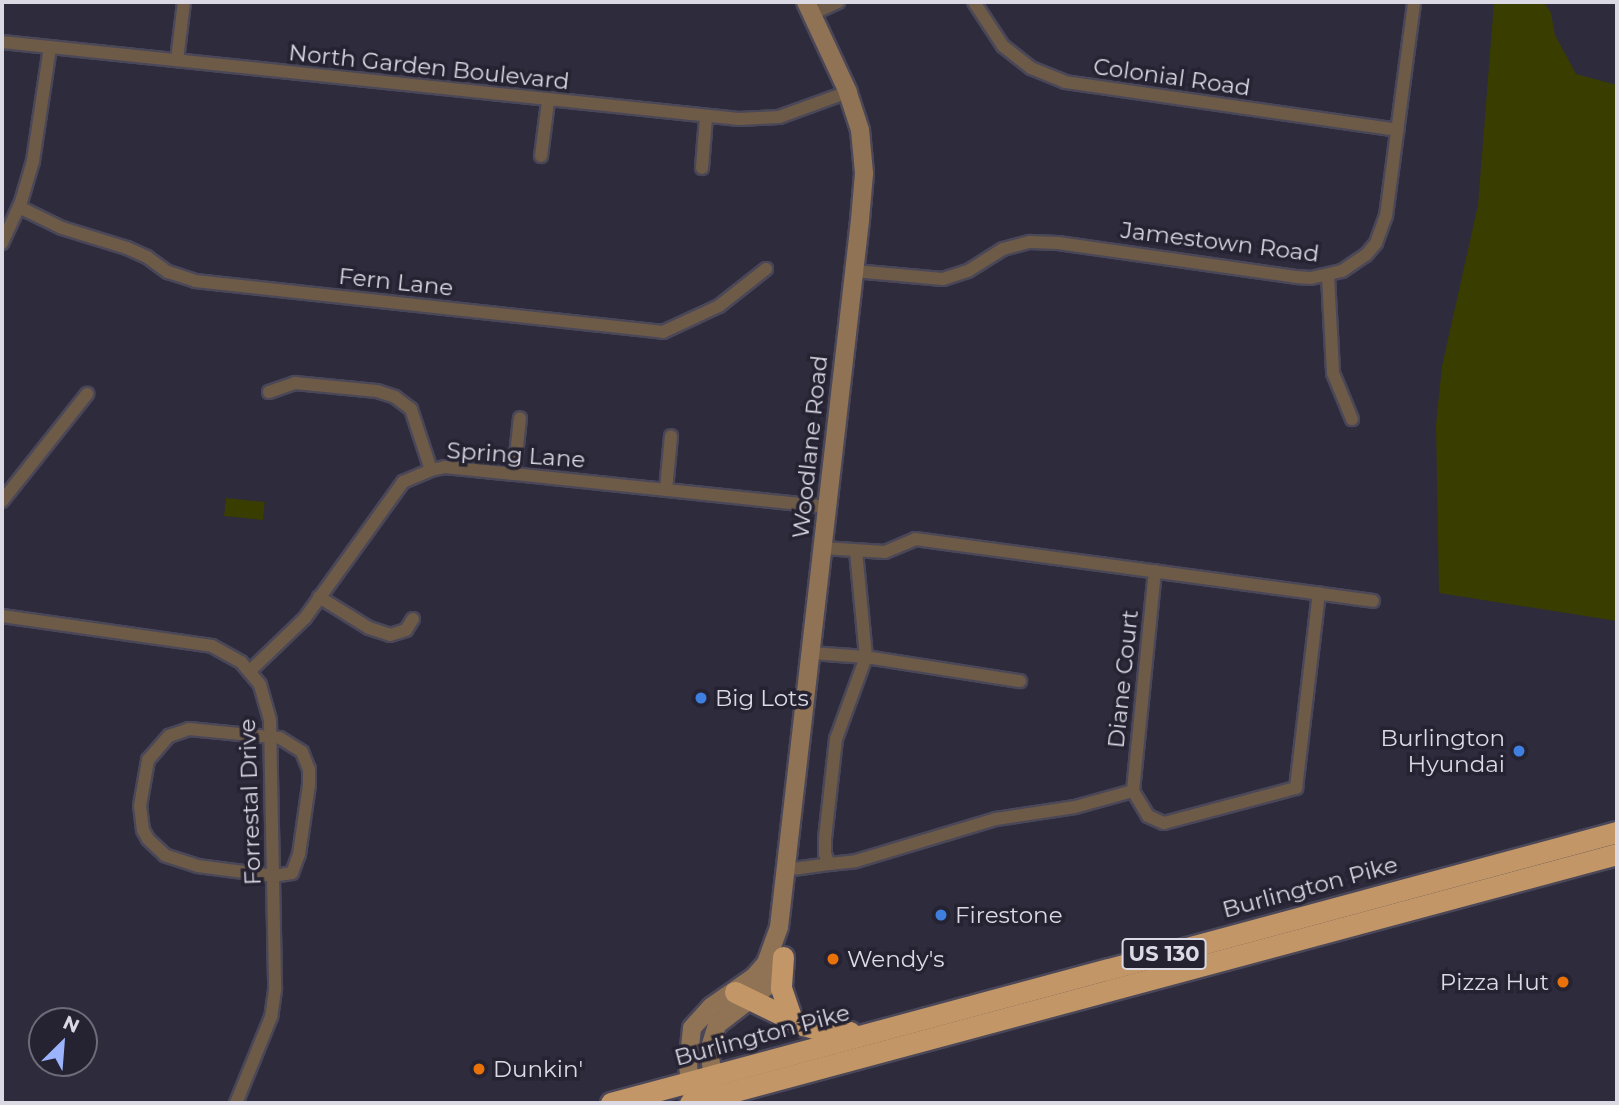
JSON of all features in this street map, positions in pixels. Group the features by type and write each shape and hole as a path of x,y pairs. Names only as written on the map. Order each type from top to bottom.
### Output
{"highway":[{"name":"Burlington Pike","path":"715,1092 880,1030 1617,832"},
{"name":"Burlington Pike","path":"611,1103 692,1098 1617,854"},
{"path":"783,957 781,988 792,1020"},
{"path":"742,996 792,1020 821,1030 880,1030"}],"street":[{"path":"177,60 184,2"},
{"path":"809,8 838,2"},
{"name":"Colonial Road","path":"974,2 1003,46 1031,68 1065,82 1398,130"},
{"name":"Jamestown Road","path":"854,271 943,279 968,271 1003,249 1030,242 1058,243 1296,277 1328,276 1355,264 1366,255 1379,236 1389,201 1414,2"},
{"name":"Woodlane Road","path":"715,1092 709,1051 716,1025 742,996 765,963 774,946 782,907 854,271 863,151 848,92 809,8"},
{"name":"North Garden Boulevard","path":"2,42 548,102 739,120 779,117 848,92"},
{"path":"2,243 19,207 36,148 50,47"},
{"path":"541,156 548,102"},
{"path":"702,168 706,117"},
{"name":"Fern Lane","path":"19,207 62,228 127,248 147,257 168,272 195,281 663,332 719,306 765,269"},
{"path":"1328,276 1333,373 1341,398 1352,419"},
{"path":"269,392 295,383 377,391 395,397 411,409 431,470"},
{"path":"2,501 87,394"},
{"path":"514,474 520,418"},
{"path":"666,490 671,436"},
{"name":"Spring Lane","path":"251,670 305,618 403,482 431,470 445,467 827,507"},
{"path":"823,548 885,552 915,539 1373,601"},
{"path":"829,864 825,854 825,839 836,739 866,657 856,551"},
{"name":"Diane Court","path":"1133,791 1155,571"},
{"path":"786,870 856,861 996,819 1075,807 1133,791 1148,816 1164,823 1296,788 1318,593"},
{"path":"318,597 369,628 390,635 406,630 413,619"},
{"name":"Forrestal Drive","path":"2,616 212,646 228,653 251,670 266,697 274,876 274,1004 236,1103"},
{"path":"811,653 866,657 1020,681"},
{"path":"200,729 269,736 296,746 309,769 295,868 286,876 274,876 198,866 165,855 143,830 139,806 148,760 169,736 200,729"},
{"name":"Woodlane Road","path":"692,1098 688,1045 692,1028 711,1007 770,984 783,957 782,907"}],"shaded area":[{"path":"1494,2 1544,2 1551,13 1555,35 1576,74 1617,85 1617,621 1439,593 1436,424 1442,366 1478,205"},
{"path":"226,498 265,502 263,520 224,516"}],"place":[{"name":"Big Lots","path":"701,698"},
{"name":"Burlington Hyundai","path":"1519,751"},
{"name":"Firestone","path":"941,915"},
{"name":"Wendy's","path":"833,959"},
{"name":"Pizza Hut","path":"1563,982"},
{"name":"Dunkin'","path":"479,1069"}]}
